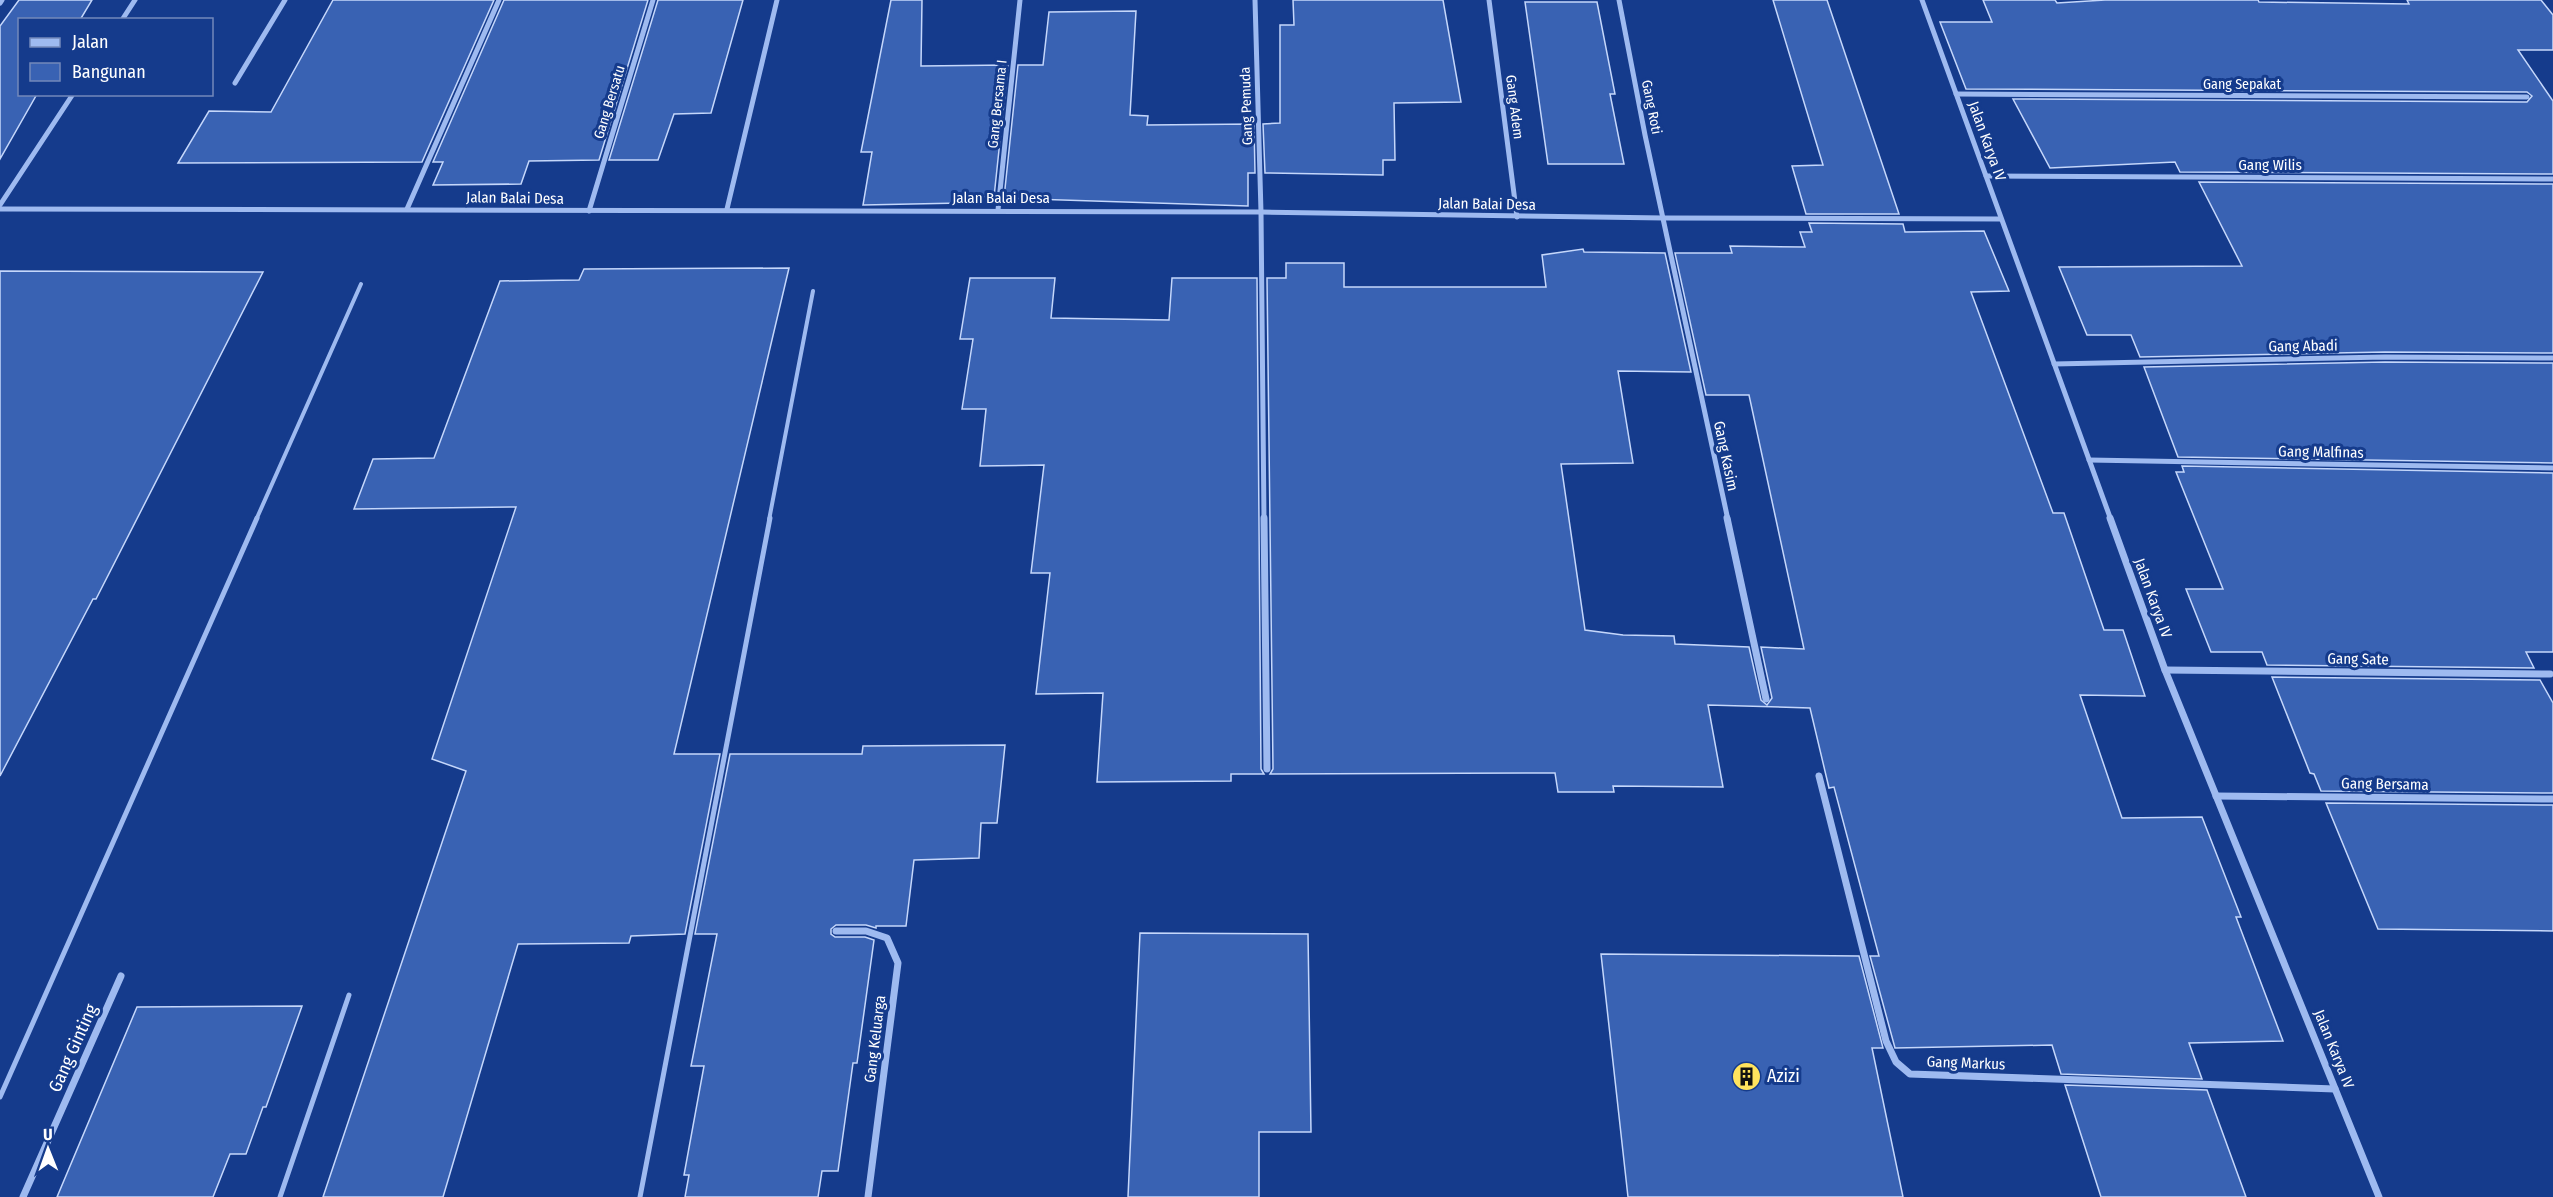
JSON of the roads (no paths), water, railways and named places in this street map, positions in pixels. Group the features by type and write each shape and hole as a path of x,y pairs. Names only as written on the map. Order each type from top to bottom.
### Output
{"street":[{"path":"123,18 135,0"},
{"path":"235,83 285,0"},
{"path":"407,209 499,0"},
{"name":"Gang Bersatu","path":"589,211 652,0"},
{"path":"727,210 777,0"},
{"name":"Gang Bersama I","path":"998,210 1020,0"},
{"name":"Gang Pemuda","path":"1255,0 1261,212 1267,769"},
{"name":"Gang Adem","path":"1489,0 1517,217"},
{"name":"Gang Roti","path":"1619,0 1664,218"},
{"name":"Jalan Karya IV","path":"1922,0 2165,670 2379,1197"},
{"name":"Gang Sepakat","path":"1956,94 2528,97"},
{"path":"0,207 72,96"},
{"name":"Gang Wilis","path":"1986,176 2553,179"},
{"name":"Jalan Balai Desa","path":"0,207 589,211 998,210 1517,217 2001,219"},
{"name":"Gang Kasim","path":"1664,218 1766,699"},
{"name":"Gang Abadi","path":"2054,364 2385,357 2553,358"},
{"name":"Gang Malfinas","path":"2089,460 2553,468"},
{"name":"Gang Sate","path":"2165,670 2550,674"},
{"name":"Gang Markus","path":"1820,776 1886,1041 1896,1062 1910,1074 2335,1089"},
{"name":"Gang Bersama","path":"2216,796 2553,799"},
{"name":"Gang Keluarga","path":"836,931 866,931 886,938 898,963 868,1197"},
{"name":"Gang Ginting","path":"23,1197 121,976"}],"lane":[{"path":"0,1097 361,284"},
{"path":"640,1197 813,291"},
{"path":"280,1197 349,995"}],"place":[{"name":"Azizi","path":"1746,1076"}]}
